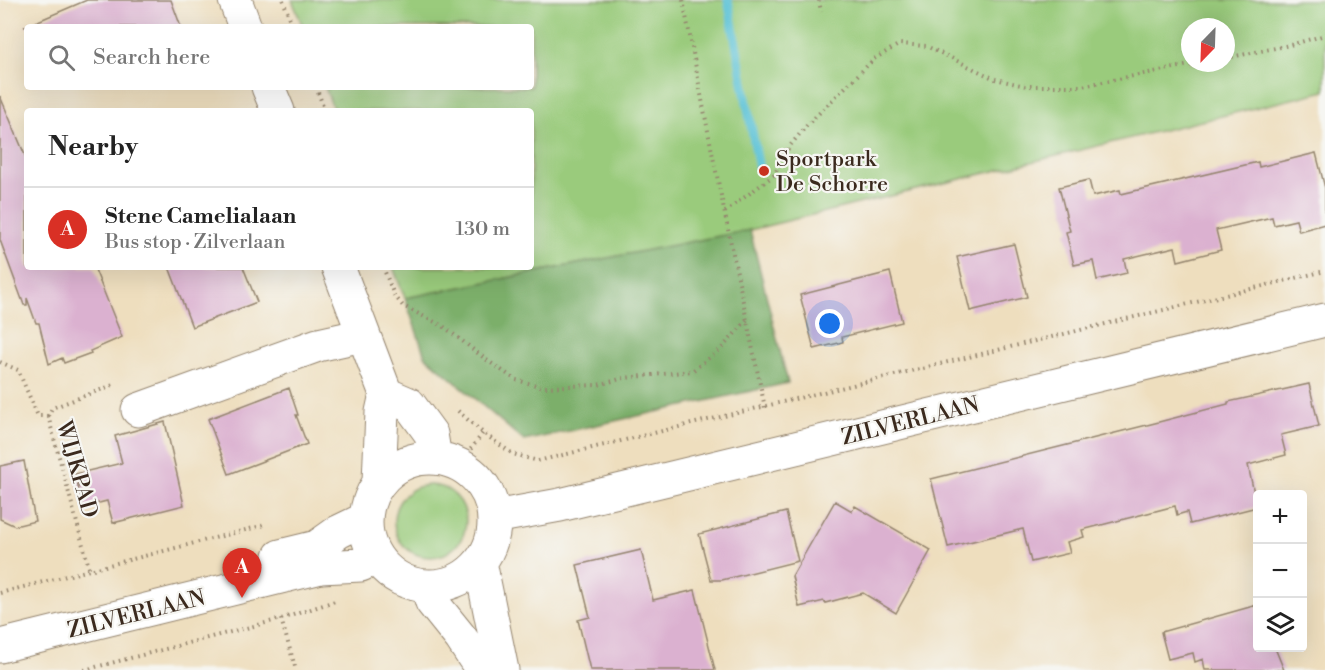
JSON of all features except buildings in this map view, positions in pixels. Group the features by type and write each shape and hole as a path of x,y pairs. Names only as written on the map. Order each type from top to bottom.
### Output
{"street":[{"path":"235,0 244,24"},
{"path":"269,90 277,108"},
{"path":"339,270 386,394 382,412 379,481"},
{"name":"ZILVERLAAN","path":"494,518 572,502 1325,320"},
{"path":"138,410 318,345 363,335"},
{"path":"386,394 409,404 447,461"},
{"path":"410,460 447,461 472,474 483,487 490,501 494,518 493,533 488,549 480,562 468,573 454,581 427,586 418,585 393,574 376,557 369,543 365,519 370,497 379,481 393,469 410,460"},
{"name":"ZILVERLAAN","path":"0,626 316,547 338,532 365,519"},
{"name":"ZILVERLAAN","path":"0,646 321,567 361,565 376,557"},
{"path":"480,562 502,670"},
{"path":"427,586 432,602 461,638 482,670"}],"path":[{"path":"283,0 292,24"},
{"path":"683,0 765,408"},
{"path":"819,0 821,12"},
{"path":"1235,56 1325,35"},
{"path":"725,212 774,175 789,147 808,124 874,59 900,45 926,46 995,79 1025,86 1082,86 1181,67"},
{"path":"317,90 324,108"},
{"path":"384,270 394,295 403,306 443,326 488,362 516,380 544,387 598,385 624,378 692,371 722,348 747,320"},
{"path":"457,410 483,433 513,454 538,461 1325,272"},
{"name":"WIJKPAD","path":"0,362 18,370 38,416 48,416 90,571"},
{"path":"447,461 483,433"},
{"path":"0,593 275,522"},
{"path":"84,670 281,620 339,600"},
{"path":"281,620 296,670"}],"green space":[{"name":"Sportpark De Schorre","path":"292,0 1325,0 1325,91 750,230 405,298 394,270 534,270 534,108 333,108 326,90 534,90 534,24 302,24"},
{"path":"750,230 788,383 524,441 425,356 405,298"},
{"path":"430,485 450,491 460,501 466,521 460,541 450,551 430,557 410,551 400,541 394,521 400,501 410,491"}],"waterway":[{"path":"728,0 759,169"}],"place":[{"name":"Sportpark De Schorre","path":"764,171"},
{"name":"Stene Camelialaan","path":"242,598"}]}
